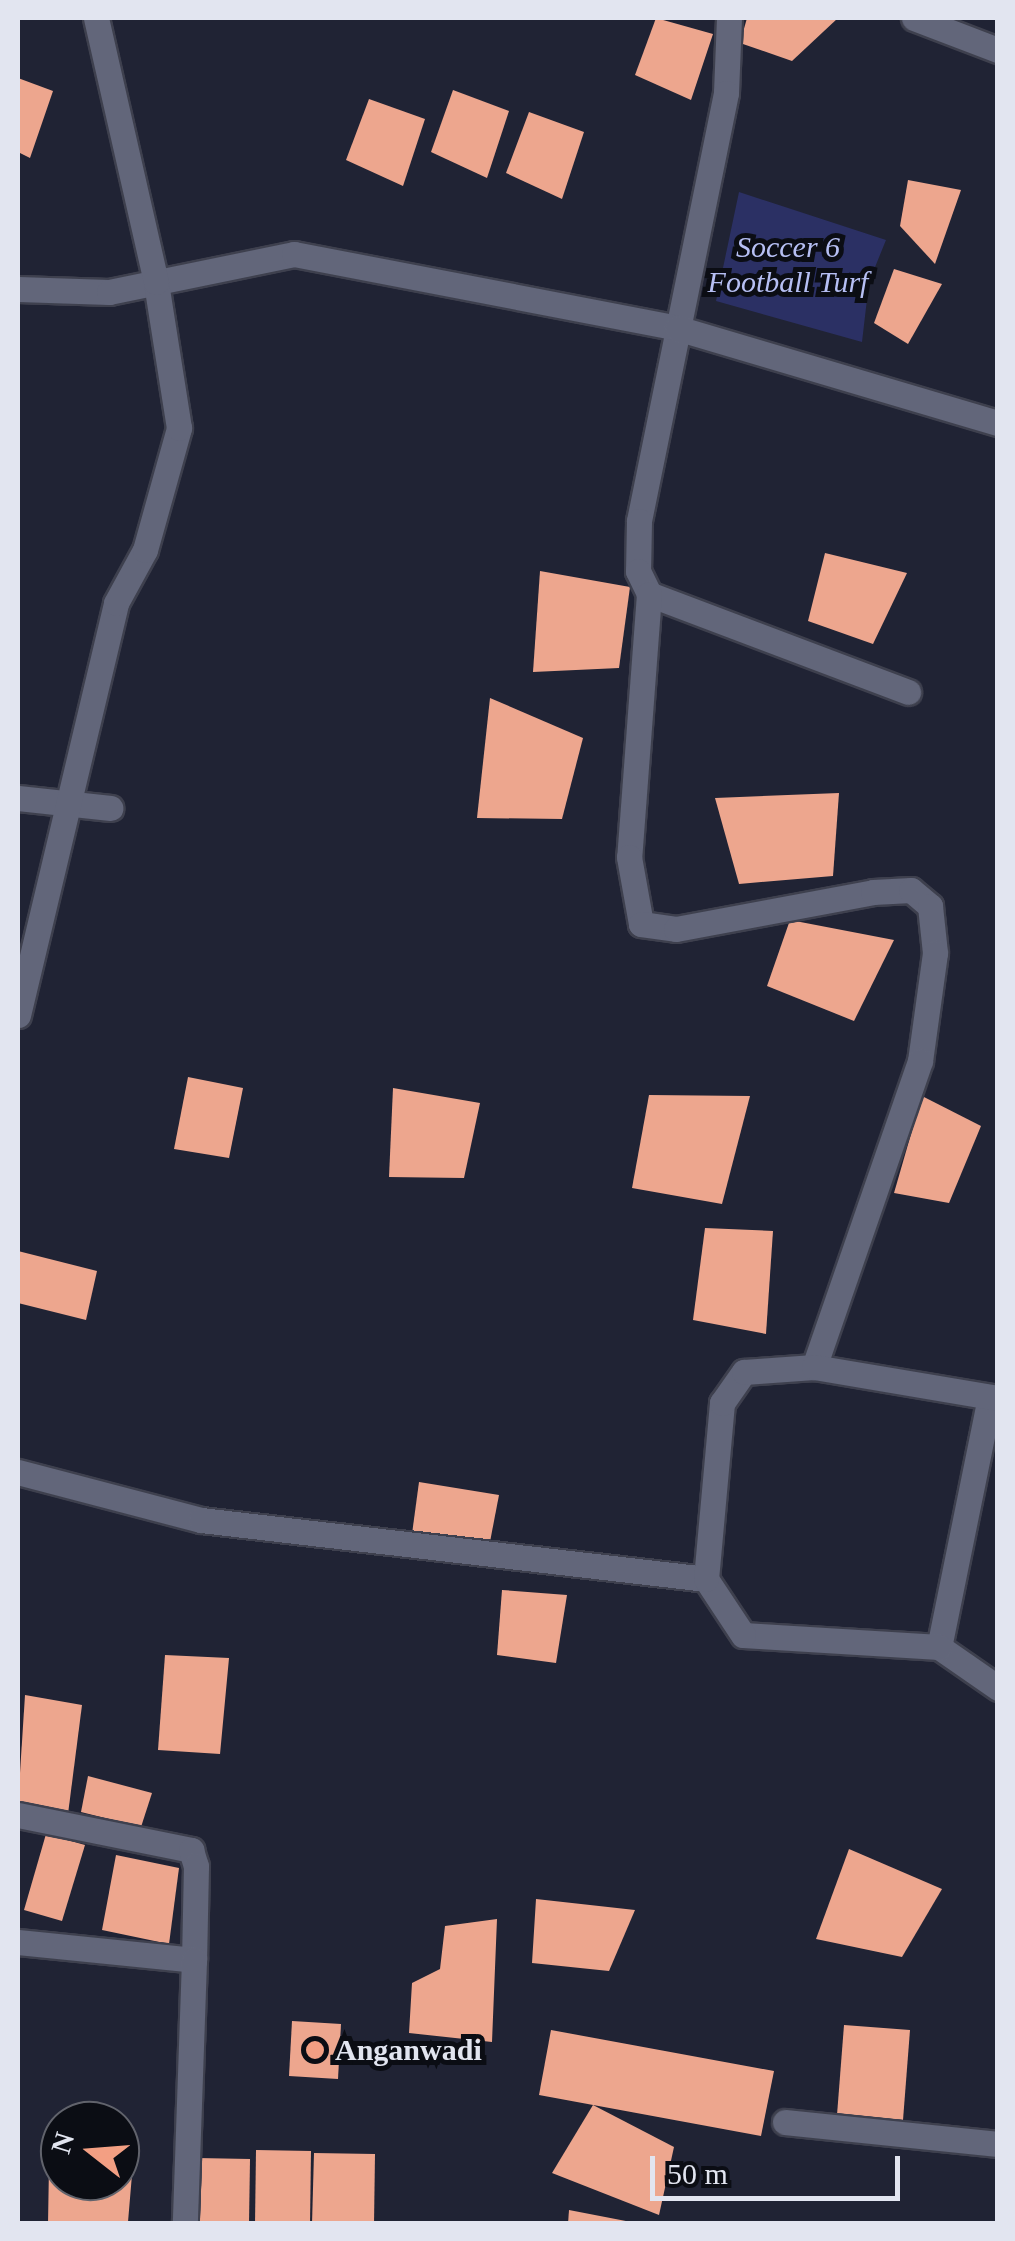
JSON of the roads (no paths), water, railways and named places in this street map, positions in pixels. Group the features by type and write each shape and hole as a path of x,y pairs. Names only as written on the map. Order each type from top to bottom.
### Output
{"street":[{"path":"18,1015 116,603 145,550 179,428 156,282 96,18"},
{"path":"728,18 726,94 640,520 638,572 648,594 629,858 641,924 676,929 873,892 911,890 930,906 934,953 920,1060 814,1367"},
{"path":"914,18 998,50"},
{"path":"18,289 109,292 294,254 677,328 998,423"},
{"path":"648,594 908,692"},
{"path":"18,798 110,808"},
{"path":"938,1647 994,1397 814,1367 744,1372 722,1403 706,1579 743,1636 938,1647 998,1688"},
{"path":"18,1472 201,1520 706,1579"},
{"path":"18,1815 191,1850 194,1960 185,2224"},
{"path":"18,1942 194,1960"},
{"path":"785,2122 998,2144"}],"place":[{"name":"Anganwadi","path":"315,2050"}],"park label":[{"name":"Soccer 6 Football Turf","path":"788,264"}]}
